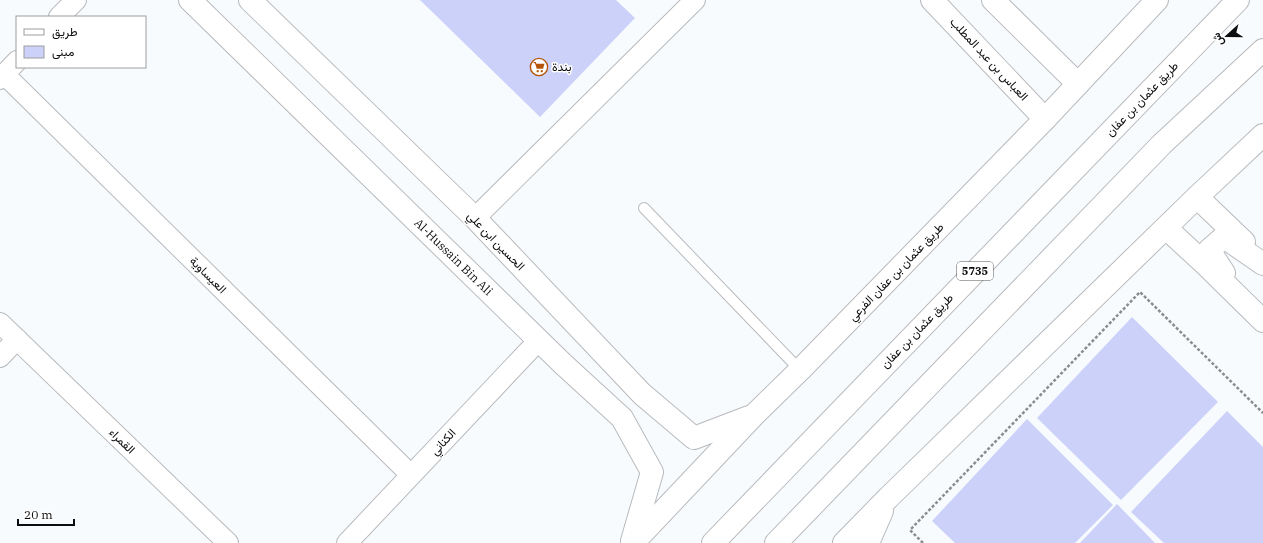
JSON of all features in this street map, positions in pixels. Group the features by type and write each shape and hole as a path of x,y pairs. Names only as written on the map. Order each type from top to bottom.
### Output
{"street":[{"path":"61,16 76,0"},
{"name":"Al-Hussain Bin Ali","path":"190,0 539,340 622,418 652,472 632,543"},
{"name":"الحسين ابن علي","path":"250,0 475,218 642,394 694,438 754,415"},
{"path":"475,218 695,0"},
{"name":"العباس بن عبد المطلب","path":"932,0 1045,119"},
{"path":"993,0 1078,84"},
{"name":"طريق عثمان بن عفان الفرعي","path":"632,543 754,415 800,370 1045,119 1157,0"},
{"name":"طريق عثمان بن عفان","path":"713,543 1238,0"},
{"path":"776,543 1162,144 1263,50"},
{"name":"العيساوية","path":"7,71 411,475"},
{"path":"844,543 888,498 1197,197 1263,135"},
{"path":"1197,197 1263,261"},
{"path":"1166,228 1263,321"},
{"path":"1244,302 1209,250 1224,237 1263,264"},
{"name":"القمراء","path":"0,323 228,543"},
{"path":"0,357 17,339"},
{"name":"الكناني","path":"347,543 539,340"},
{"path":"622,418 642,394"},
{"path":"868,543 888,498"}],"lane":[{"path":"644,208 800,370"}],"path":[{"path":"923,543 910,530 1140,292 1263,413"}],"building":[{"name":"بندة","path":"420,0 616,0 635,18 540,117"},
{"path":"1132,317 1218,402 1121,500 1037,418"},
{"path":"1227,411 1263,447 1263,543 1164,543 1131,512"},
{"path":"1027,419 1113,505 1075,543 955,543 932,521"},
{"path":"1117,504 1155,543 1080,543"}],"place":[{"name":"بندة","path":"539,67"}]}
